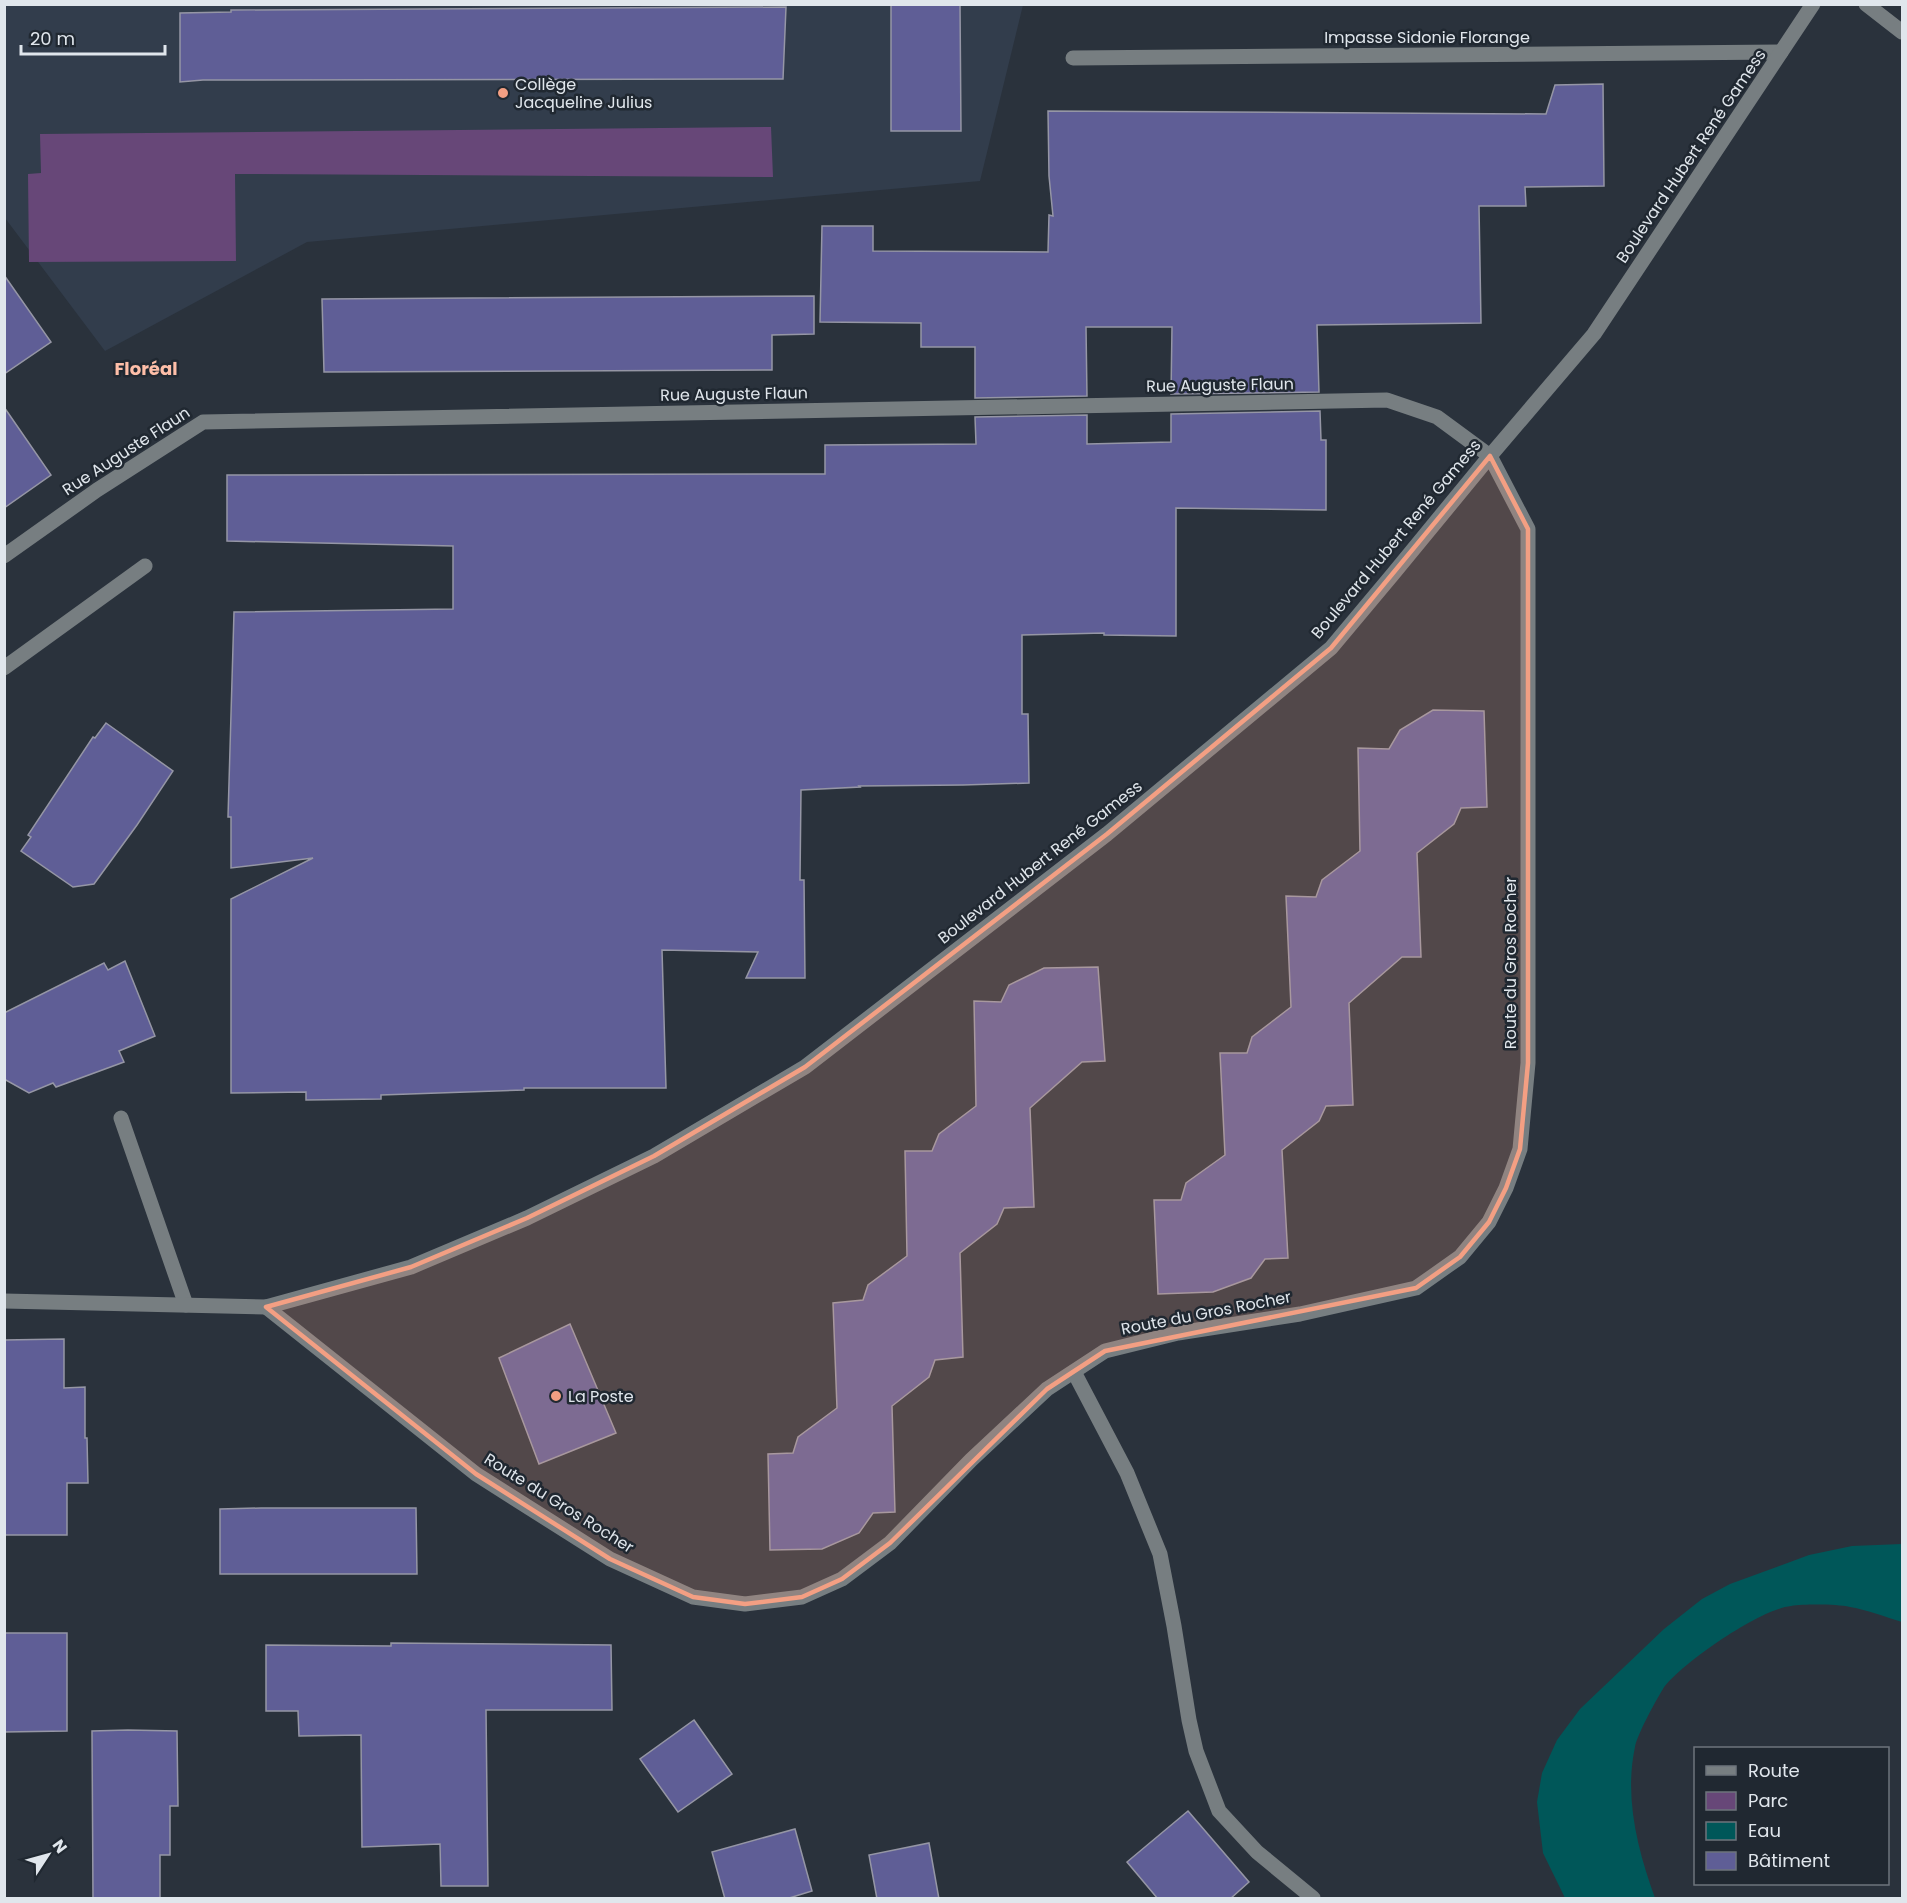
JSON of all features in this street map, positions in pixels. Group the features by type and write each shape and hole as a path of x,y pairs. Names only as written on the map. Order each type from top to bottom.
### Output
{"street":[{"name":"Boulevard Hubert René Gamess","path":"4,1301 266,1307 411,1267 527,1218 654,1156 805,1067 1107,834 1331,648 1594,334 1813,4"},
{"path":"1866,4 1902,32"},
{"name":"Impasse Sidonie Florange","path":"1073,58 1781,52"},
{"name":"Rue Auguste Flaun","path":"4,556 97,490 203,422 1387,400 1437,417 1490,456"},
{"name":"Route du Gros Rocher","path":"266,1307 476,1474 610,1559 693,1597 745,1604 802,1597 842,1579 890,1543 971,1460 1047,1389 1105,1351 1178,1333 1300,1314 1416,1288 1460,1257 1490,1222 1506,1188 1520,1149 1528,1063 1528,529 1490,456"},
{"path":"4,668 144,566"},
{"path":"121,1118 186,1305"},
{"path":"1074,1372 1127,1473 1160,1554 1196,1751 1219,1811 1257,1852 1313,1899"}],"highlighted area":[{"path":"1490,456 1528,529 1528,1063 1520,1149 1506,1188 1489,1222 1460,1257 1416,1288 1105,1351 1047,1389 890,1543 842,1579 802,1597 745,1604 693,1597 610,1559 476,1474 266,1307 411,1267 527,1218 654,1156 805,1067 1107,834 1331,648"}],"shaded area":[{"name":"Collège Jacqueline Julius","path":"5,5 1023,5 980,181 307,242 105,351 5,218"}],"green space":[{"path":"771,127 773,177 235,174 236,261 29,262 28,174 41,173 40,134"}],"water":[{"path":"1902,1544 1902,1622 1844,1606 1804,1605 1777,1609 1722,1639 1672,1678 1663,1689 1643,1726 1636,1742 1632,1766 1634,1824 1655,1898 1565,1898 1543,1853 1537,1802 1542,1773 1557,1740 1580,1709 1664,1629 1702,1599 1730,1584 1809,1555 1852,1546"}],"building":[{"path":"891,4 960,4 961,131 891,131"},
{"path":"786,7 783,79 203,80 180,82 180,13 231,12 231,10"},
{"path":"1603,84 1604,186 1525,187 1526,206 1479,206 1481,323 1317,325 1319,392 1171,394 1172,327 1086,327 1087,396 975,398 975,347 921,347 921,323 820,322 822,226 873,226 873,251 1048,252 1049,215 1053,216 1049,176 1048,111 1546,114 1555,85"},
{"path":"4,275 51,342 4,374"},
{"path":"814,296 814,334 772,335 772,370 324,372 322,299"},
{"path":"4,407 51,475 4,508"},
{"path":"1320,411 1321,440 1326,440 1326,510 1176,508 1176,636 1104,635 1104,633 1022,635 1022,714 1028,714 1029,783 859,786 801,790 800,880 804,880 805,978 746,978 758,952 662,950 666,1088 524,1088 524,1090 381,1095 381,1099 306,1100 306,1092 231,1093 231,899 313,858 231,868 231,817 228,817 234,612 453,609 453,546 227,541 227,475 825,474 825,445 976,444 975,417 1087,415 1087,444 1171,442 1171,414"},
{"path":"1433,710 1484,711 1487,807 1461,808 1454,824 1417,853 1421,957 1402,957 1349,1003 1353,1105 1326,1106 1319,1121 1282,1150 1288,1258 1265,1259 1251,1278 1213,1292 1158,1294 1154,1200 1181,1200 1186,1183 1225,1155 1220,1053 1247,1053 1252,1037 1291,1007 1286,896 1316,897 1322,880 1360,851 1358,748 1389,749 1400,730"},
{"path":"106,723 173,771 94,884 73,887 21,851 31,837 28,835 93,737 95,738"},
{"path":"125,961 155,1036 119,1051 124,1062 56,1087 53,1083 29,1093 4,1079 4,1013 104,963 108,970"},
{"path":"1098,967 1105,1061 1082,1062 1030,1108 1034,1207 1004,1208 997,1224 960,1253 963,1357 935,1360 929,1377 892,1406 895,1512 873,1513 859,1533 822,1549 770,1550 768,1454 793,1453 798,1437 837,1408 833,1303 863,1300 868,1285 907,1256 905,1151 932,1151 939,1134 976,1106 974,1001 1001,1002 1009,985 1044,968"},
{"name":"La Poste","path":"570,1324 616,1433 539,1464 499,1358"},
{"path":"64,1339 64,1388 85,1387 88,1483 67,1483 67,1535 4,1535 4,1340"},
{"path":"416,1508 417,1574 220,1574 220,1509"},
{"path":"4,1633 67,1633 67,1731 4,1732"},
{"path":"391,1643 611,1645 612,1710 486,1710 488,1886 441,1886 440,1844 362,1847 361,1735 299,1736 298,1711 266,1711 266,1645 391,1646"},
{"path":"694,1720 732,1774 678,1812 640,1759"},
{"path":"92,1731 177,1731 178,1806 170,1806 170,1855 160,1855 160,1899 93,1899"},
{"path":"1188,1811 1249,1882 1230,1899 1158,1899 1127,1862"},
{"path":"795,1829 812,1891 786,1899 725,1899 712,1852"},
{"path":"929,1843 939,1899 877,1899 869,1855"}],"place":[{"name":"Collège Jacqueline Julius","path":"503,93"},
{"name":"La Poste","path":"556,1396"}],"district":[{"name":"Floréal","path":"146,368"}]}
